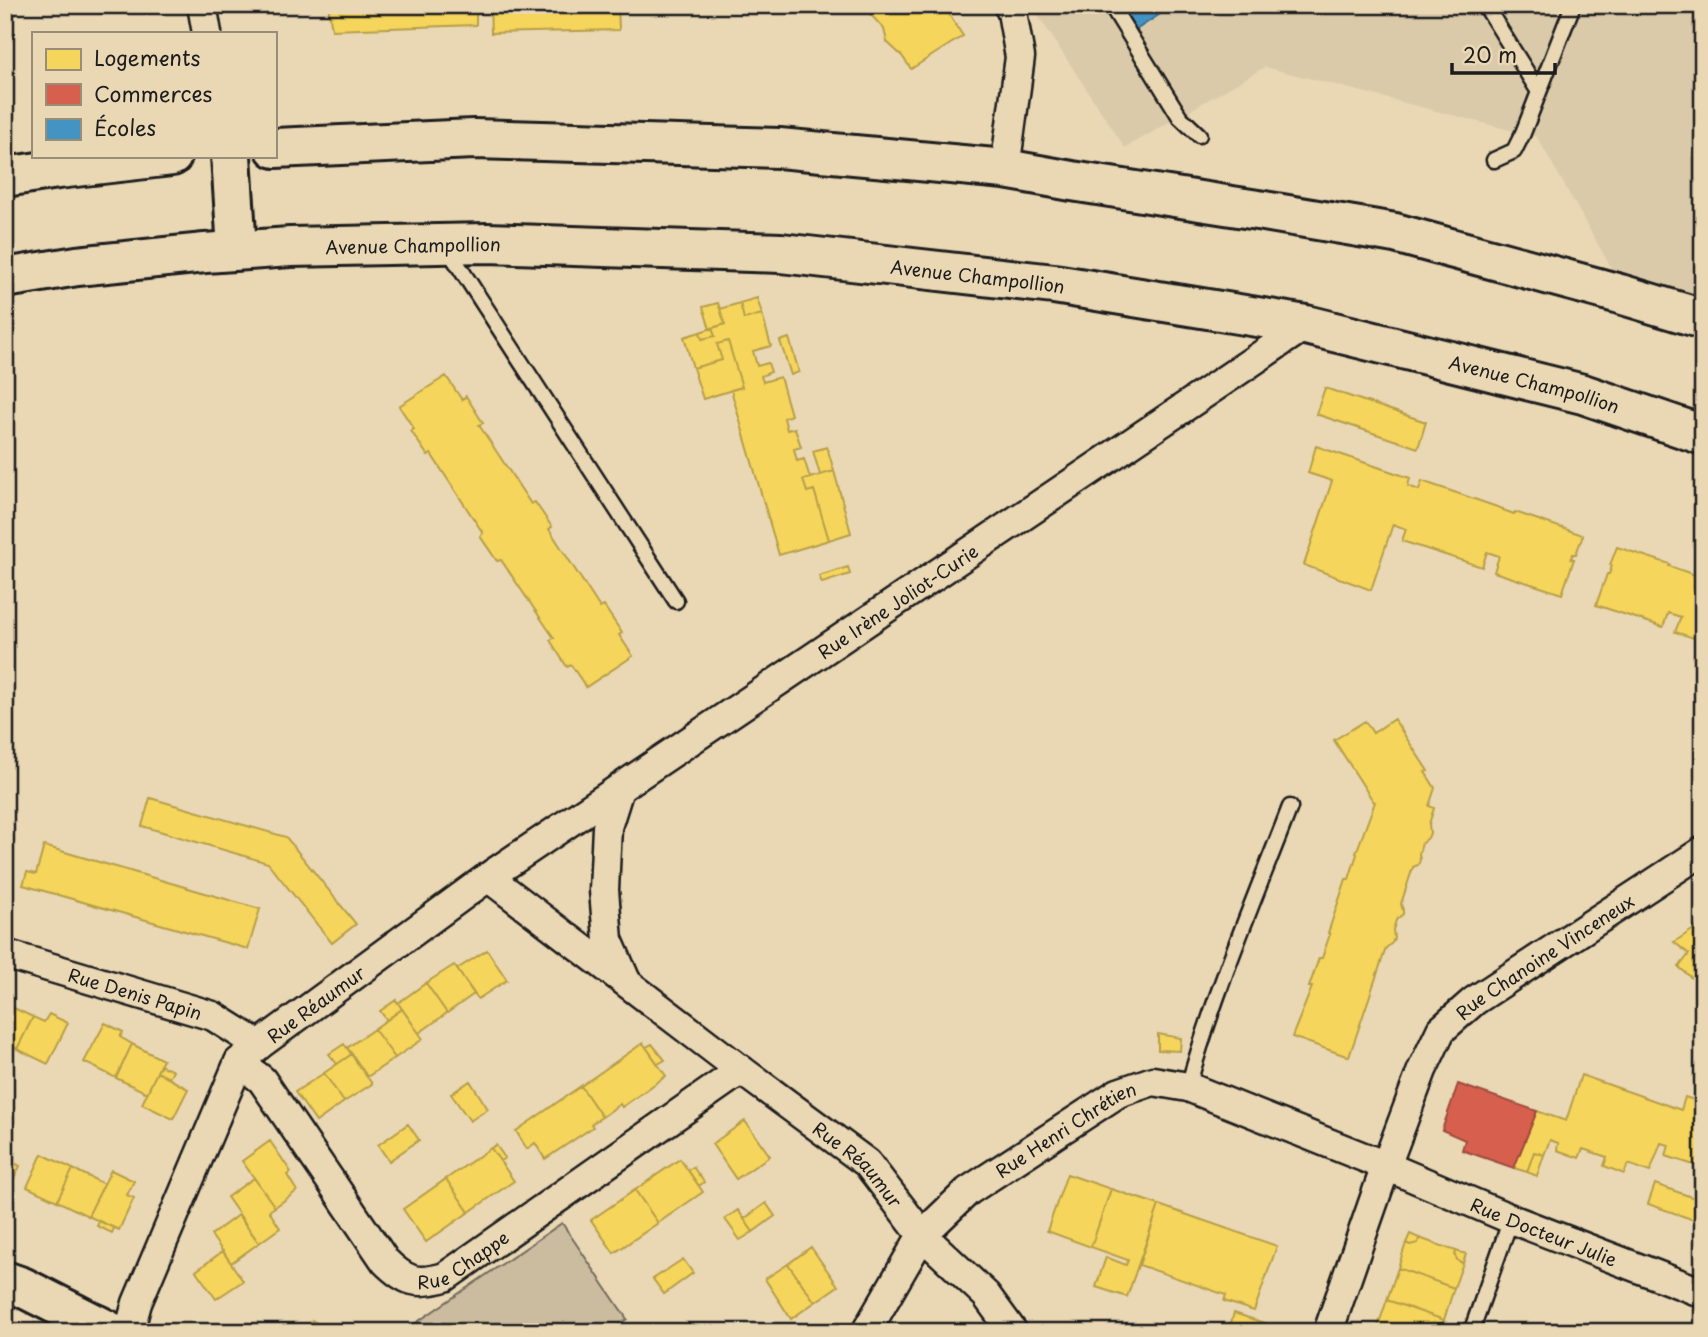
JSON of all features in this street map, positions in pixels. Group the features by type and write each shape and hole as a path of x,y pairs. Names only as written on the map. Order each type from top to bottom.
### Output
{"main road":[{"path":"276,148 488,139 779,148 1005,169 1395,233 1703,319"},
{"path":"5,177 154,158"},
{"path":"231,158 237,250"},
{"name":"Avenue Champollion","path":"5,278 77,266 290,247 501,244 781,253 1054,284 1306,326 1583,394 1703,435"},
{"path":"1661,306 1703,297"},
{"path":"5,1281 111,1332"}],"street":[{"path":"202,5 207,32"},
{"path":"1005,169 1020,57 1012,12 1008,5"},
{"name":"Rue Irène Joliot-Curie","path":"488,877 1306,326"},
{"name":"Rue Réaumur","path":"619,789 607,827 604,890 608,940 627,984"},
{"name":"Rue Chanoine Vinceneux","path":"1328,1332 1386,1166 1422,1070 1441,1030 1474,1002 1703,851"},
{"name":"Rue Réaumur","path":"249,1054 488,877 867,1163 922,1235 986,1295 1013,1332"},
{"name":"Rue Denis Papin","path":"5,954 213,1016 249,1054"},
{"path":"129,1332 137,1303 249,1054"},
{"name":"Rue Chappe","path":"249,1054 262,1080 385,1262 396,1273 412,1281 429,1282 444,1277 741,1070"},
{"name":"Rue Henri Chrétien","path":"922,1235 968,1191 1118,1093 1153,1082 1188,1087 1386,1166"},
{"name":"Rue Docteur Julie","path":"1386,1166 1511,1219 1703,1293"},
{"path":"866,1332 922,1235"}],"lane":[{"path":"1111,5 1180,117 1199,135"},
{"path":"1485,5 1539,92"},
{"path":"1494,160 1514,151 1573,5"},
{"path":"444,244 676,601"},
{"path":"1188,1087 1218,991 1290,807"},
{"path":"1471,1332 1511,1219"}],"shaded area":[{"path":"1031,5 1703,5 1703,319 1620,294 1609,264 1537,137 1265,67 1125,148"},
{"path":"562,1223 627,1319 609,1332 414,1332 410,1327"}],"building: Logements":[{"path":"328,5 476,5 476,25 332,30"},
{"path":"490,5 618,5 619,30 491,33"},
{"path":"868,5 959,5 960,7 948,13 963,36 911,69 887,42 884,29 871,15"},
{"path":"757,298 762,314 744,319 740,303"},
{"path":"718,303 725,324 710,329 703,307"},
{"path":"740,303 744,319 762,314 771,346 753,351 757,366 768,363 771,372 761,376 763,382 780,377 791,415 784,418 787,430 795,428 801,447 794,449 797,461 804,459 810,478 803,480 807,492 814,490 829,540 779,555 731,390 742,387 728,341 717,344 722,360 693,368 684,337 700,332 702,339 715,336 712,328 725,324 720,309"},
{"path":"712,328 715,336 702,339 700,332"},
{"path":"789,338 799,372 791,375 780,341"},
{"path":"728,341 742,387 703,399 693,368 722,360 717,344"},
{"path":"446,376 462,400 466,396 483,423 479,425 531,504 535,502 552,527 549,529 600,608 604,606 622,633 619,635 633,656 586,687 571,665 567,667 550,640 554,638 501,560 497,561 480,536 483,533 431,454 428,456 411,431 414,429 399,406"},
{"path":"1325,388 1426,422 1418,448 1316,414"},
{"path":"1316,446 1410,478 1408,486 1419,490 1422,481 1583,535 1576,554 1573,554 1571,559 1574,559 1562,594 1494,572 1499,556 1487,552 1482,567 1402,541 1406,529 1393,524 1371,590 1304,565 1332,481 1308,473"},
{"path":"827,447 834,471 820,475 813,451"},
{"path":"834,471 851,533 829,540 814,490 807,492 803,480"},
{"path":"1617,547 1695,575 1703,575 1703,641 1675,632 1681,617 1668,613 1663,627 1596,605"},
{"path":"848,567 850,574 822,583 819,576"},
{"path":"1394,719 1428,771 1425,772 1435,788 1429,806 1434,808 1429,824 1430,833 1422,843 1420,860 1418,865 1413,867 1401,904 1403,914 1396,920 1394,938 1386,948 1349,1057 1292,1037 1312,987 1309,987 1319,958 1322,958 1346,879 1349,879 1375,802 1334,740 1365,721 1373,733"},
{"path":"150,798 286,837 356,924 332,943 268,863 142,826"},
{"path":"44,846 260,909 248,949 23,885 27,872 36,874"},
{"path":"1703,923 1703,988 1679,967 1689,954 1674,942"},
{"path":"487,950 507,980 478,999 457,969"},
{"path":"454,965 474,994 447,1013 426,983"},
{"path":"426,983 447,1013 419,1033 398,1003"},
{"path":"396,1000 402,1009 387,1020 380,1011"},
{"path":"5,1004 33,1017 17,1049 5,1043"},
{"path":"402,1009 423,1039 395,1058 374,1029"},
{"path":"49,1014 68,1023 48,1064 17,1049 33,1017 44,1022"},
{"path":"105,1023 123,1032 120,1037 132,1044 116,1078 84,1062"},
{"path":"374,1029 395,1058 367,1077 347,1048"},
{"path":"1158,1034 1181,1038 1180,1051 1158,1050"},
{"path":"643,1043 666,1076 622,1107 620,1104 602,1117 581,1086"},
{"path":"132,1044 163,1060 147,1093 116,1078"},
{"path":"344,1044 352,1054 337,1064 329,1054"},
{"path":"652,1044 665,1060 658,1064 646,1047"},
{"path":"352,1054 372,1084 344,1102 324,1073"},
{"path":"160,1065 173,1071 169,1078 157,1072"},
{"path":"157,1072 188,1089 173,1119 142,1104"},
{"path":"324,1073 344,1102 316,1122 295,1092"},
{"path":"1581,1075 1681,1110 1685,1097 1703,1103 1703,1157 1697,1166 1666,1156 1669,1145 1661,1143 1650,1172 1628,1164 1624,1174 1604,1166 1607,1157 1583,1149 1579,1158 1557,1150 1558,1143 1550,1140 1544,1155 1534,1152 1527,1172 1514,1168 1537,1111 1566,1121"},
{"path":"470,1081 488,1109 470,1121 451,1094"},
{"path":"581,1086 602,1117 591,1124 593,1127 545,1159 535,1143 527,1149 516,1131"},
{"path":"745,1121 770,1156 736,1179 712,1144"},
{"path":"408,1124 419,1140 389,1161 378,1145"},
{"path":"270,1141 291,1172 287,1175 297,1191 275,1207 242,1161"},
{"path":"496,1145 505,1158 500,1161 491,1148"},
{"path":"491,1148 514,1181 469,1212 446,1179"},
{"path":"1534,1152 1544,1155 1537,1176 1527,1172"},
{"path":"42,1154 73,1169 57,1201 27,1187"},
{"path":"5,1158 20,1166 5,1197"},
{"path":"680,1159 703,1192 658,1223 635,1190"},
{"path":"693,1167 704,1182 699,1186 688,1170"},
{"path":"73,1169 104,1184 88,1216 57,1201"},
{"path":"111,1170 134,1181 127,1195 134,1198 119,1230 88,1216"},
{"path":"1067,1174 1111,1189 1091,1247 1047,1231"},
{"path":"254,1178 275,1207 269,1211 280,1228 259,1243 227,1197"},
{"path":"446,1179 469,1212 426,1242 403,1209"},
{"path":"1655,1184 1703,1201 1703,1223 1648,1204"},
{"path":"1111,1189 1159,1205 1127,1297 1096,1287 1106,1257 1126,1265 1128,1260 1091,1247"},
{"path":"635,1190 658,1223 614,1253 591,1220"},
{"path":"766,1203 775,1216 753,1232 744,1219"},
{"path":"1159,1205 1277,1246 1254,1311 1224,1301 1226,1295 1139,1265"},
{"path":"738,1210 753,1232 740,1240 725,1219"},
{"path":"238,1215 259,1243 231,1263 211,1235"},
{"path":"99,1221 114,1228 112,1233 97,1226"},
{"path":"1410,1234 1419,1238 1418,1243 1406,1243"},
{"path":"1419,1238 1456,1251 1455,1256 1463,1263 1454,1288 1398,1268 1406,1243 1418,1243"},
{"path":"811,1247 838,1286 815,1302 788,1264"},
{"path":"223,1251 243,1281 216,1299 196,1271"},
{"path":"1456,1251 1466,1254 1463,1263 1455,1256"},
{"path":"683,1259 693,1273 664,1294 653,1279"},
{"path":"788,1264 815,1302 791,1319 765,1279"},
{"path":"1398,1268 1454,1288 1444,1320 1387,1300"},
{"path":"1387,1300 1444,1320 1440,1332 1376,1332"},
{"path":"1234,1313 1279,1328 1278,1332 1228,1332"},
{"path":"312,1320 332,1332 305,1332"}],"building: Commerces":[{"path":"1458,1084 1537,1111 1514,1168 1462,1150 1465,1140 1442,1130"}],"building: Écoles":[{"path":"1118,5 1174,5 1134,31"}]}
